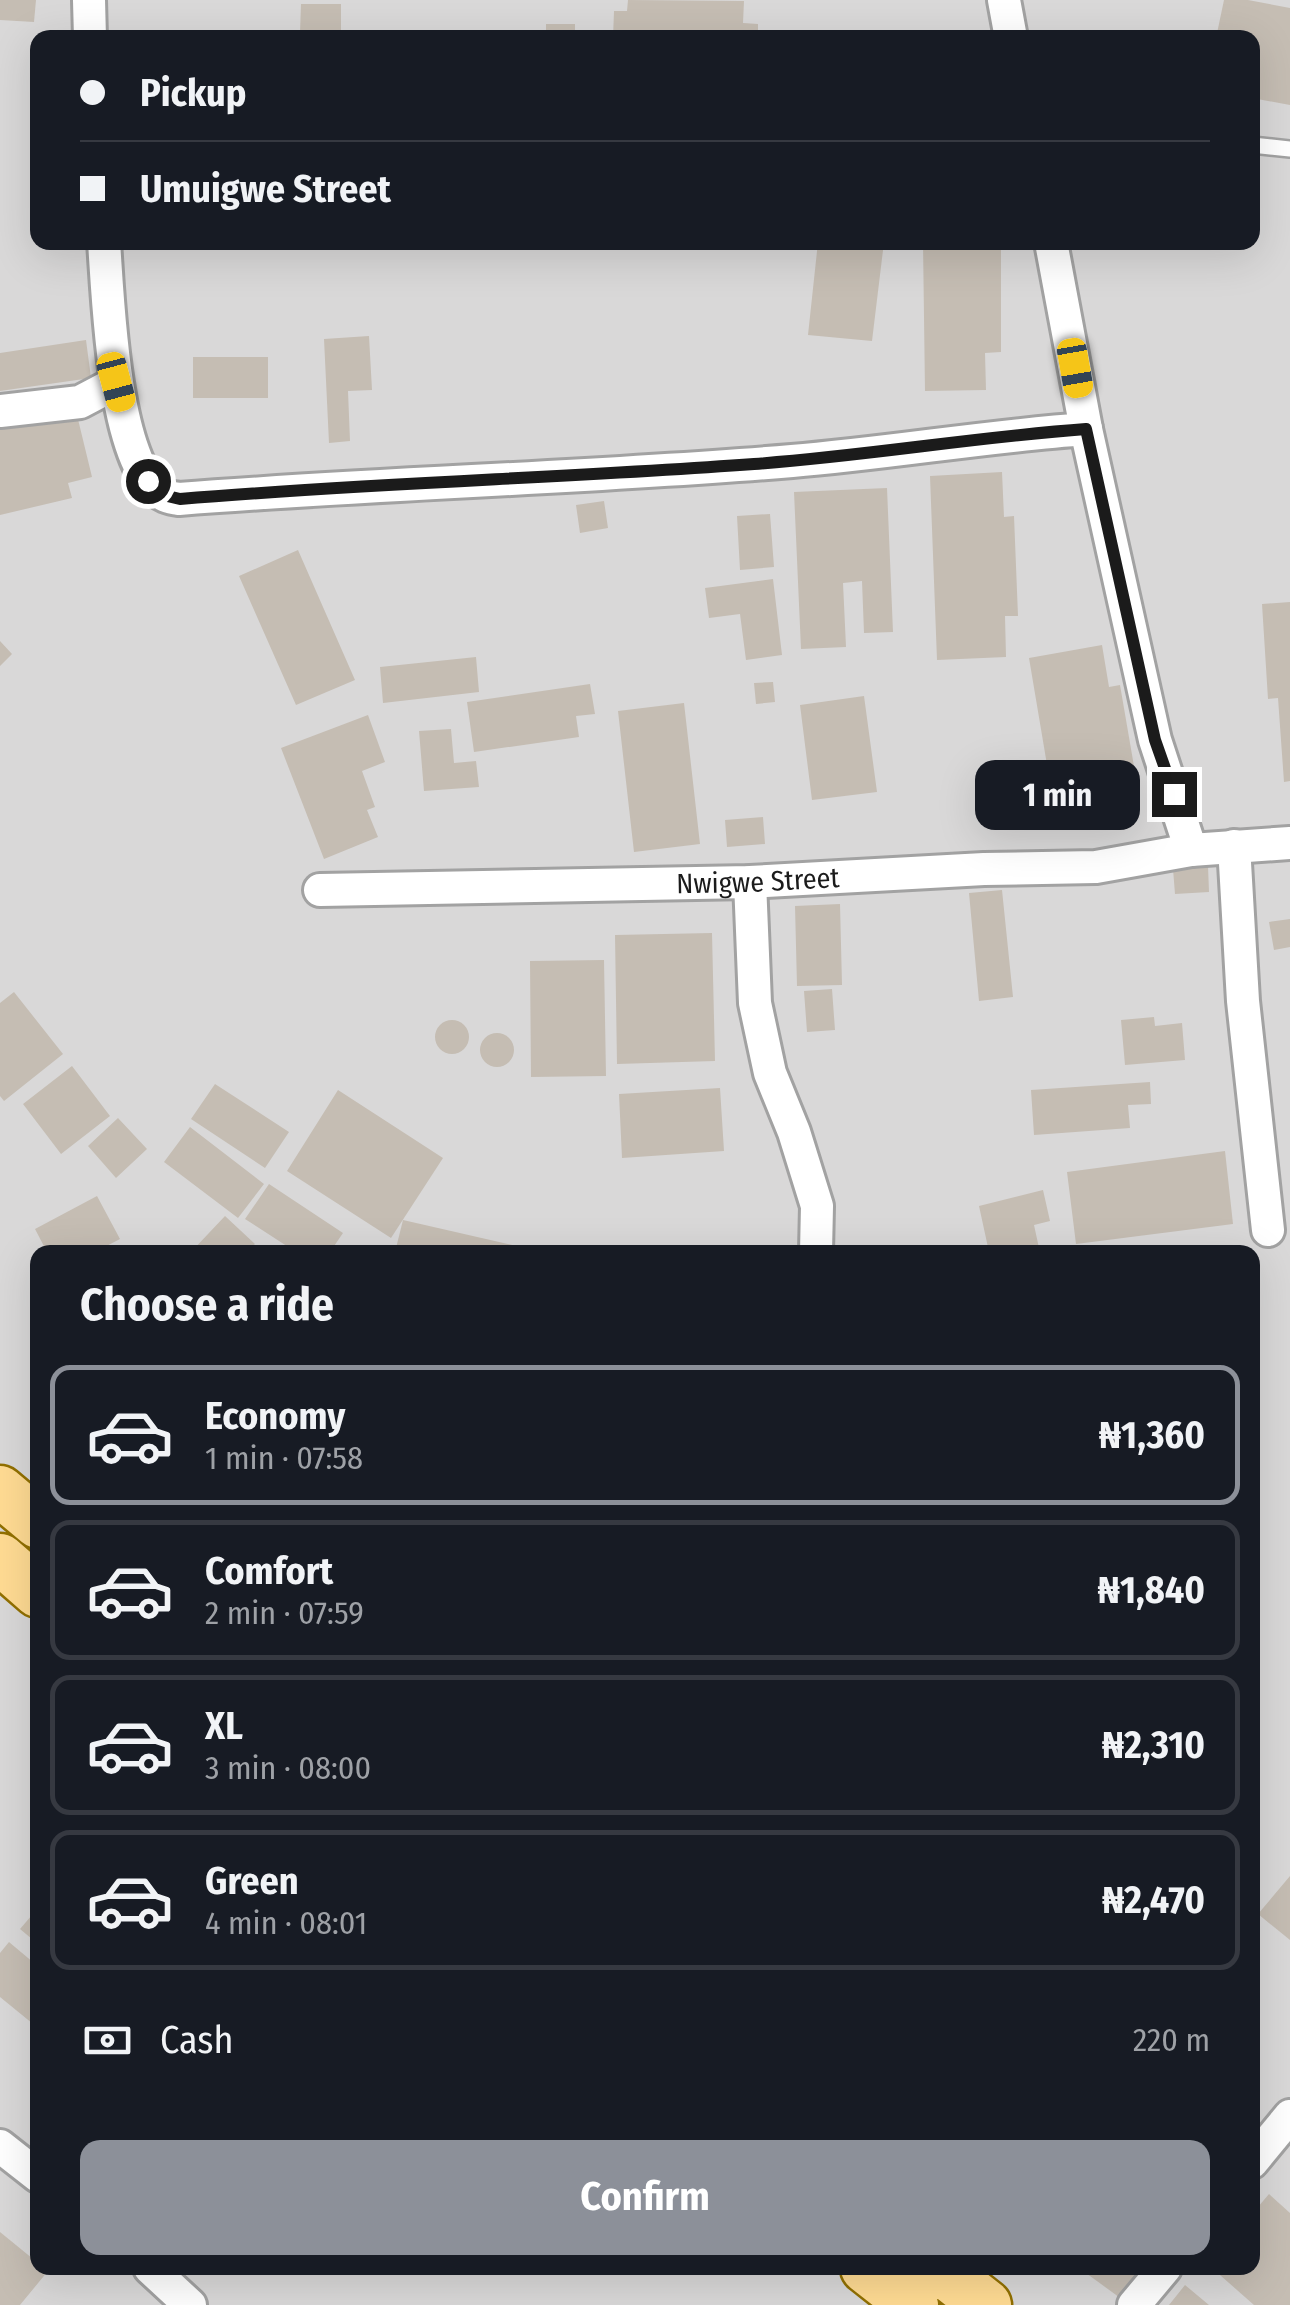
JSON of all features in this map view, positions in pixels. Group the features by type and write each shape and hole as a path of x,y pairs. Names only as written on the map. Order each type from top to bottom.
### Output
{"main road":[{"path":"0,1491 30,1516"},
{"path":"0,1558 30,1585"},
{"path":"875,2275 913,2305"},
{"path":"948,2275 986,2305"}],"street":[{"path":"89,0 90,30"},
{"path":"1004,0 1010,30"},
{"path":"105,250 116,382 134,454 148,481 163,495 180,499 758,464 1086,429"},
{"path":"1052,250 1086,429 1155,740 1191,850"},
{"path":"0,411 80,402 116,382"},
{"name":"Nwigwe Street","path":"320,890 750,882 1096,867 1191,850 1290,844"},
{"path":"1234,846 1243,1001 1268,1230"},
{"path":"750,882 755,1003 770,1073 817,1206 816,1245"},
{"path":"1260,2152 1290,2116"},
{"path":"0,2146 30,2170"},
{"path":"158,2275 190,2305"},
{"path":"1134,2305 1159,2275"}],"lane":[{"path":"1260,147 1290,149"}],"shaded area":[{"path":"0,0 1290,0 1290,2305 0,2305"}],"building":[{"path":"0,0 36,0 34,22 0,20"},
{"path":"628,0 744,1 743,23 758,24 758,30 613,30 614,11 627,11"},
{"path":"1224,0 1290,8 1290,105 1260,99 1260,30 1218,30"},
{"path":"301,4 341,4 341,30 300,30"},
{"path":"546,24 575,24 575,30 546,30"},
{"path":"817,250 883,250 872,341 808,335"},
{"path":"923,250 1001,250 1001,352 985,353 986,390 925,391"},
{"path":"369,336 372,390 348,391 350,441 329,443 324,339"},
{"path":"86,340 91,378 0,391 0,353"},
{"path":"193,357 268,357 268,398 193,398"},
{"path":"76,411 92,477 68,483 72,498 0,515 0,430"},
{"path":"1002,472 1004,517 1014,516 1018,616 1005,616 1006,657 937,660 930,476"},
{"path":"887,488 893,632 864,633 862,581 843,583 846,647 801,649 794,492"},
{"path":"604,501 608,528 580,533 576,505"},
{"path":"770,514 774,567 740,570 737,516"},
{"path":"298,550 355,680 296,705 239,576"},
{"path":"773,579 782,655 746,660 740,614 709,618 705,588"},
{"path":"1290,602 1290,781 1284,782 1278,698 1268,699 1262,604"},
{"path":"0,641 12,654 0,666"},
{"path":"1102,645 1109,687 1120,685 1135,772 1126,774 1133,816 1058,830 1029,658"},
{"path":"476,657 479,692 383,703 380,667"},
{"path":"773,682 775,702 756,704 754,683"},
{"path":"590,684 595,714 576,716 579,737 474,752 467,702"},
{"path":"864,696 877,792 812,800 800,705"},
{"path":"684,703 700,844 634,852 618,711"},
{"path":"368,715 385,762 362,771 375,807 367,810 378,837 324,859 281,748"},
{"path":"451,729 454,763 476,761 479,787 424,791 419,731"},
{"path":"763,817 765,844 727,847 725,820"},
{"path":"1208,866 1209,892 1175,894 1173,869"},
{"path":"1002,890 1013,997 979,1001 969,893"},
{"path":"840,904 842,985 797,986 795,906"},
{"path":"1290,919 1290,947 1274,950 1269,922"},
{"path":"712,933 715,1061 617,1064 615,935"},
{"path":"604,960 606,1076 531,1077 530,961"},
{"path":"832,989 835,1030 807,1032 804,991"},
{"path":"14,992 63,1054 4,1101 0,1096 0,1003"},
{"path":"1154,1017 1155,1026 1182,1023 1185,1060 1125,1065 1121,1020"},
{"path":"452,1020 464,1025 469,1037 464,1049 452,1054 440,1049 435,1037 440,1025"},
{"path":"497,1033 509,1038 514,1050 509,1062 497,1067 485,1062 480,1050 485,1038"},
{"path":"72,1066 110,1116 61,1154 23,1104"},
{"path":"1150,1082 1151,1104 1128,1105 1130,1128 1034,1135 1031,1090"},
{"path":"215,1084 289,1132 265,1168 191,1119"},
{"path":"720,1088 724,1151 622,1158 619,1094"},
{"path":"338,1090 443,1158 391,1238 287,1171"},
{"path":"118,1118 147,1149 116,1178 88,1146"},
{"path":"190,1127 264,1184 238,1218 164,1162"},
{"path":"1225,1151 1233,1224 1076,1244 1067,1172"},
{"path":"269,1184 343,1233 335,1245 285,1245 245,1219"},
{"path":"1043,1190 1050,1221 1034,1225 1038,1245 987,1245 979,1206"},
{"path":"97,1196 120,1239 108,1245 43,1245 35,1229"},
{"path":"225,1216 255,1244 254,1245 198,1245"},
{"path":"403,1220 512,1245 397,1245"},
{"path":"1290,1876 1290,1940 1260,1912"},
{"path":"30,1917 30,1937 20,1929"},
{"path":"9,1942 30,1960 30,2021 0,1997 0,1953"},
{"path":"1269,2194 1290,2213 1290,2305 1254,2305 1220,2275 1260,2275 1260,2205"},
{"path":"0,2232 30,2256 30,2275 45,2275 20,2305 0,2305"},
{"path":"1089,2275 1143,2275 1123,2300"},
{"path":"1185,2285 1209,2305 1169,2305"}],"route":[{"path":"148,481 163,495 180,499 332,487 568,478 797,461 1086,429 1155,740 1174,794"}]}
